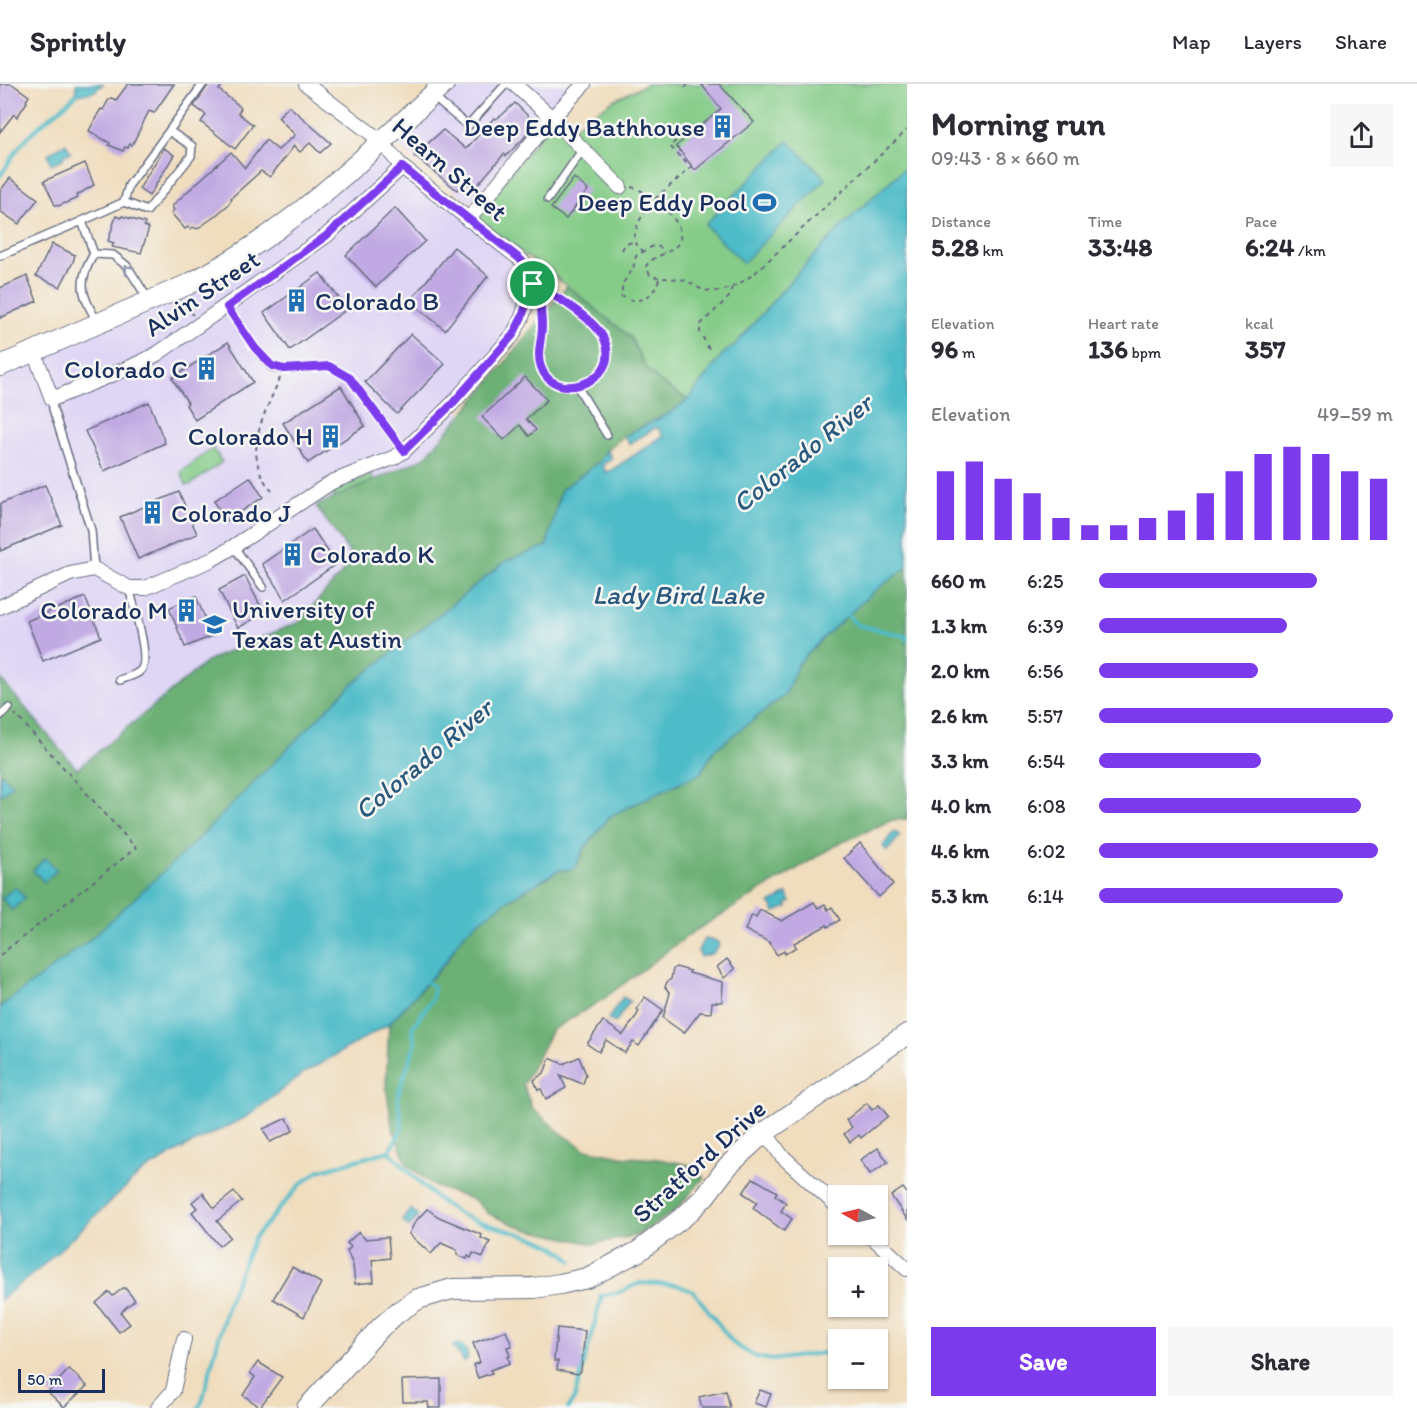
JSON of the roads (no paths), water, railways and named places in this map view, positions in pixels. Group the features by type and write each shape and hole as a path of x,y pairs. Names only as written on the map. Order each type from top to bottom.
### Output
{"street":[{"name":"Hearn Street","path":"306,84 381,141 402,167 520,259 536,282"},
{"path":"514,84 552,118 620,187"},
{"path":"468,220 552,118 584,84"},
{"path":"0,366 149,302 219,268 259,244 305,210 437,90"},
{"name":"Alvin Street","path":"52,399 157,354 326,236 402,167"},
{"path":"0,607 70,574 94,569 129,588 145,588 211,560 234,547 332,482 393,458 404,451 452,404 513,335 536,282"},
{"path":"34,352 52,399"},
{"name":"Stratford Drive","path":"307,1408 381,1327 418,1299 452,1289 534,1288 560,1284 587,1278 639,1251 687,1214 705,1196 728,1166 765,1132 907,1034"},
{"path":"765,1132 782,1155 828,1198"},
{"path":"883,1245 905,1263"},
{"path":"158,1408 173,1391 184,1339"}],"lane":[{"path":"124,202 129,185 203,84"},
{"path":"437,90 468,126 506,84"},
{"path":"0,256 124,202 147,211 191,156 192,146 169,131"},
{"path":"548,199 583,149"},
{"path":"82,221 94,254"},
{"path":"94,254 113,255 127,266 149,302"},
{"path":"94,254 85,269 82,289 84,298 98,324"},
{"path":"536,282 587,319 605,340 607,359 594,380 577,386 560,385 549,381 541,368 539,352 543,323 536,282"},
{"path":"227,307 272,366 284,369 329,366 350,378 404,451"},
{"path":"577,386 607,435"},
{"path":"52,399 53,409 90,530 94,569"},
{"path":"234,547 263,587"},
{"path":"120,680 139,673 144,665 144,651 129,588"},
{"path":"0,716 9,708"}],"water":[{"path":"76,84 103,84 95,91 75,96"},
{"name":"Deep Eddy Pool","path":"788,141 826,179 743,263 705,225"},
{"path":"66,143 71,153 51,164 48,154"},
{"name":"Lady Bird Lake","path":"907,166 907,567 872,593 824,637 798,664 785,695 714,750 700,774 610,816 586,846 574,869 559,870 505,902 468,930 447,960 389,1024 304,1073 248,1116 185,1147 141,1173 39,1269 0,1300 0,1007 86,943 191,846 349,687 506,561 547,546 561,490 599,462 607,450 612,459 602,465 607,473 663,436 657,427 629,444 624,436 670,413 688,400 722,355 737,343 792,279 846,222"},
{"path":"2,774 12,785 0,796 0,776"},
{"path":"894,831 900,836 887,851 883,846"},
{"path":"46,858 57,870 44,882 33,870"},
{"path":"15,887 25,898 12,910 2,898"},
{"path":"787,894 791,902 787,904 788,907 775,912 770,903"},
{"path":"704,939 717,941 719,945 713,953 701,957 698,951"},
{"path":"623,997 630,1001 615,1023 608,1019"},
{"path":"411,1209 418,1216 409,1227 402,1220"},
{"path":"458,1344 463,1346 467,1352 467,1359 464,1362 453,1346"}],"waterway":[{"path":"0,176 25,140 79,92"},
{"path":"845,612 857,625 906,636 907,639"},
{"path":"198,1408 202,1402 228,1302 254,1238 300,1185 318,1171 389,1151 402,1129 398,1099 415,1043 412,1028 432,999 434,988 423,979"},
{"path":"389,1151 448,1207 472,1219 547,1244 572,1261"},
{"path":"568,1408 575,1397 600,1296 620,1292 640,1283 677,1285 694,1292 734,1344 756,1357 772,1360 823,1353"}],"place":[{"name":"Deep Eddy Bathhouse","path":"723,127"},
{"name":"Deep Eddy Pool","path":"765,202"},
{"name":"Colorado B","path":"297,301"},
{"name":"Colorado C","path":"206,369"},
{"name":"Colorado H","path":"331,436"},
{"name":"Colorado J","path":"153,513"},
{"name":"Colorado K","path":"292,554"},
{"name":"Colorado M","path":"186,610"},
{"name":"University of Texas at Austin","path":"214,624"}],"water label":[{"name":"Colorado River","path":"802,453"},
{"name":"Colorado River","path":"423,759"}]}
